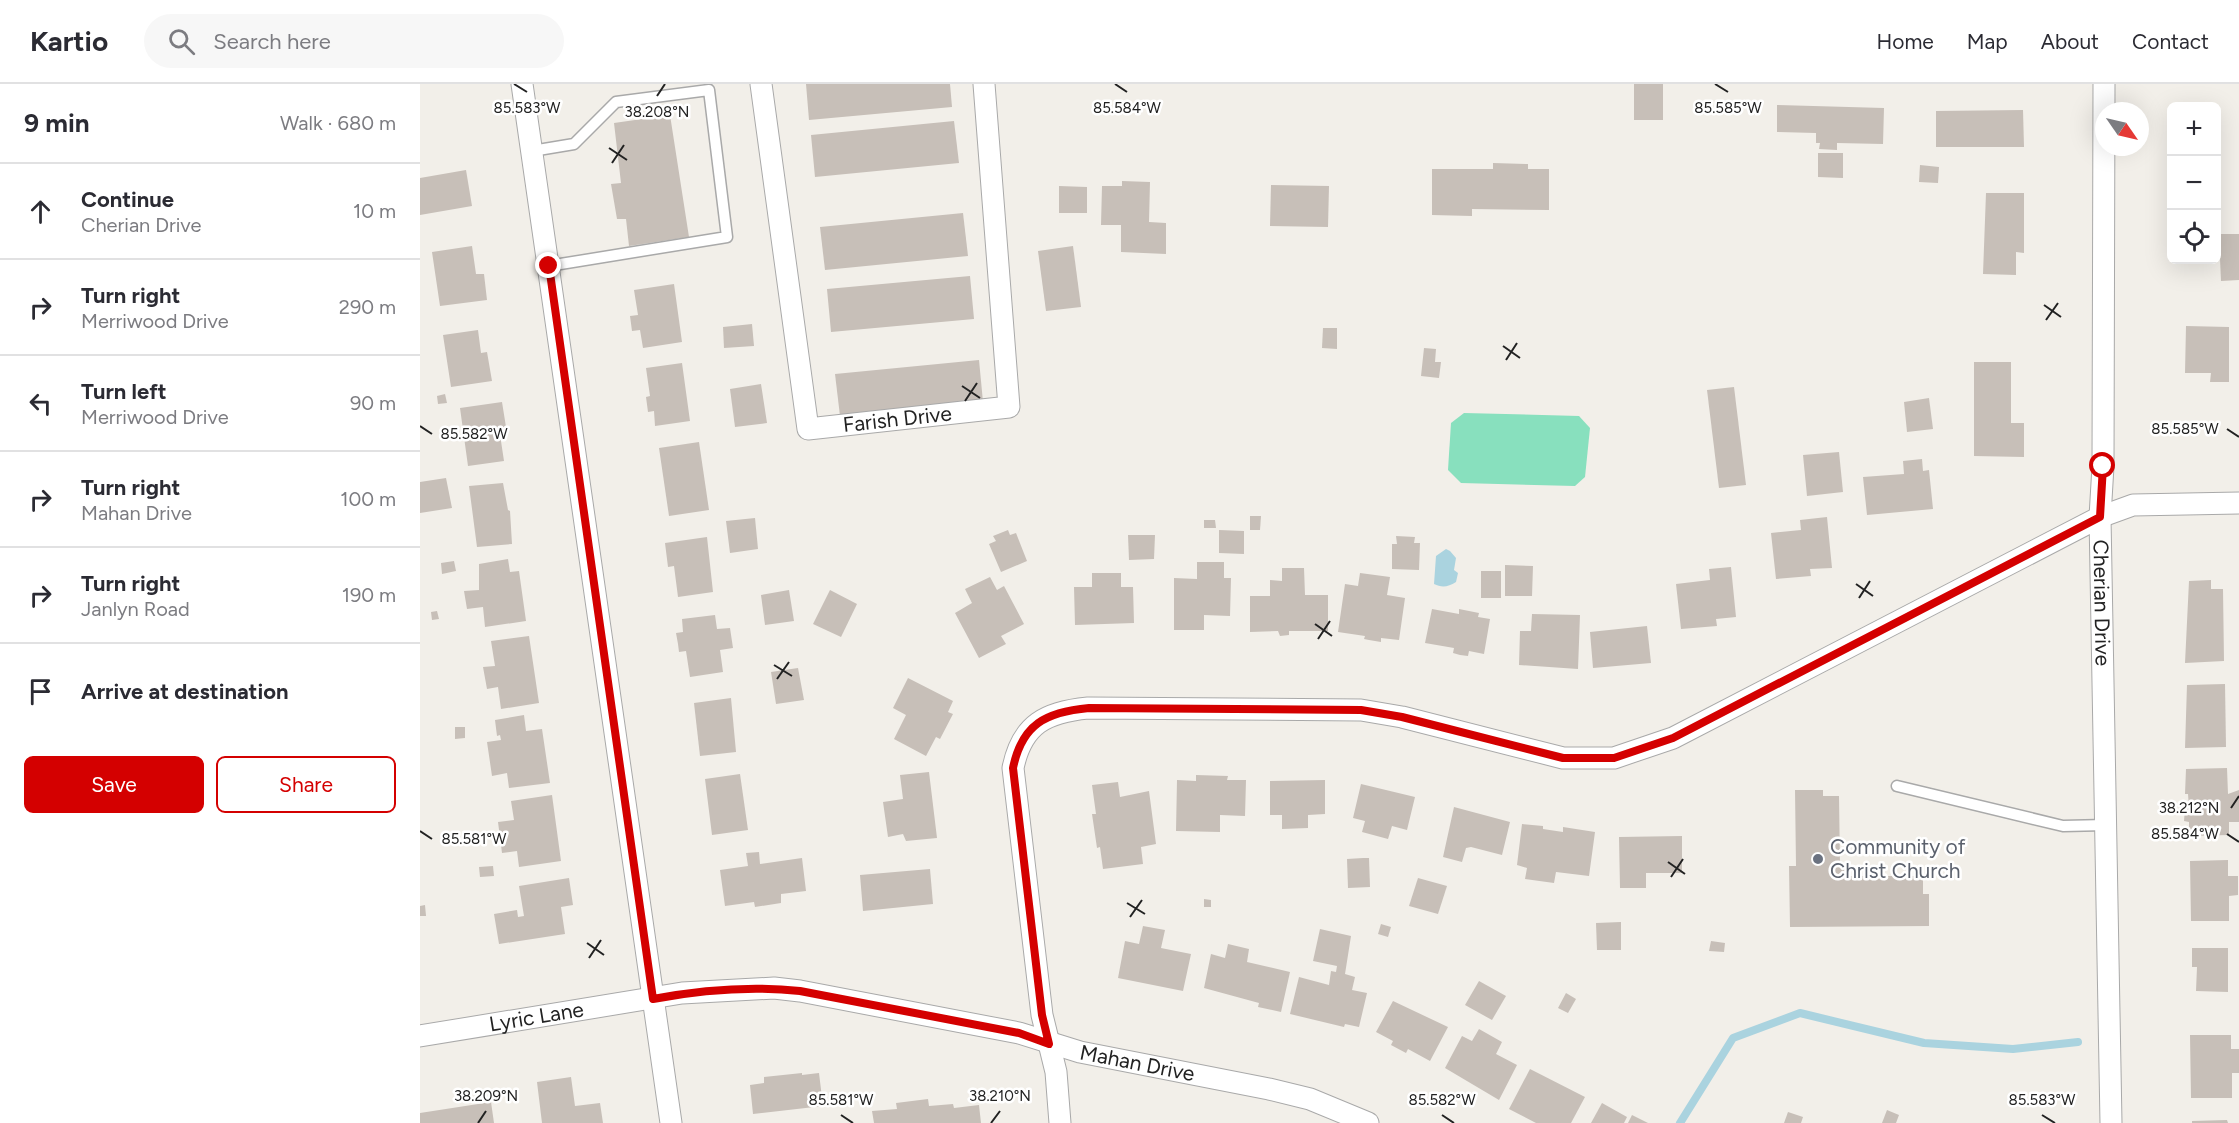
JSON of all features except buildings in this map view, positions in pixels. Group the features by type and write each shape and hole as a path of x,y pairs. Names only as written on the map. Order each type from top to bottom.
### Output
{"street":[{"path":"522,84 671,1123"},
{"name":"Farish Drive","path":"761,84 808,429 1009,407 984,84"},
{"name":"Cherian Drive","path":"2104,84 2103,466 2100,517 2111,1123"},
{"path":"1060,1123 1056,1072 1042,1015 1013,768 1017,749 1024,736 1049,716 1066,710 1089,708 1361,710 1402,717 1563,758 1614,758 1673,738 2100,517 2133,505 2239,503"},
{"name":"Mahan Drive","path":"653,999 682,993 762,989 800,991 1019,1033 1049,1044 1310,1099 1368,1123"},
{"name":"Lyric Lane","path":"420,1036 653,999"}],"lane":[{"path":"532,151 574,144 616,102 709,90 727,237 549,266"},
{"path":"1897,786 2062,826 2106,825"}],"green space":[{"path":"1464,413 1579,416 1590,428 1585,477 1575,486 1461,483 1448,470 1451,423"}],"water":[{"path":"1446,549 1456,558 1454,570 1458,573 1456,582 1442,586 1434,584 1436,556"}],"waterway":[{"path":"1680,1123 1733,1038 1800,1013 1924,1043 2013,1049 2078,1042"}],"place":[{"name":"Community of Christ Church","path":"1818,859"}],"route":[{"path":"549,266 653,999 682,993 774,988 1019,1033 1049,1044 1042,1015 1013,768 1017,749 1024,736 1049,716 1066,710 1089,708 1245,707 1361,710 1402,717 1521,750 1563,758 1588,760 1614,758 1673,738 2100,517 2103,466"}]}
